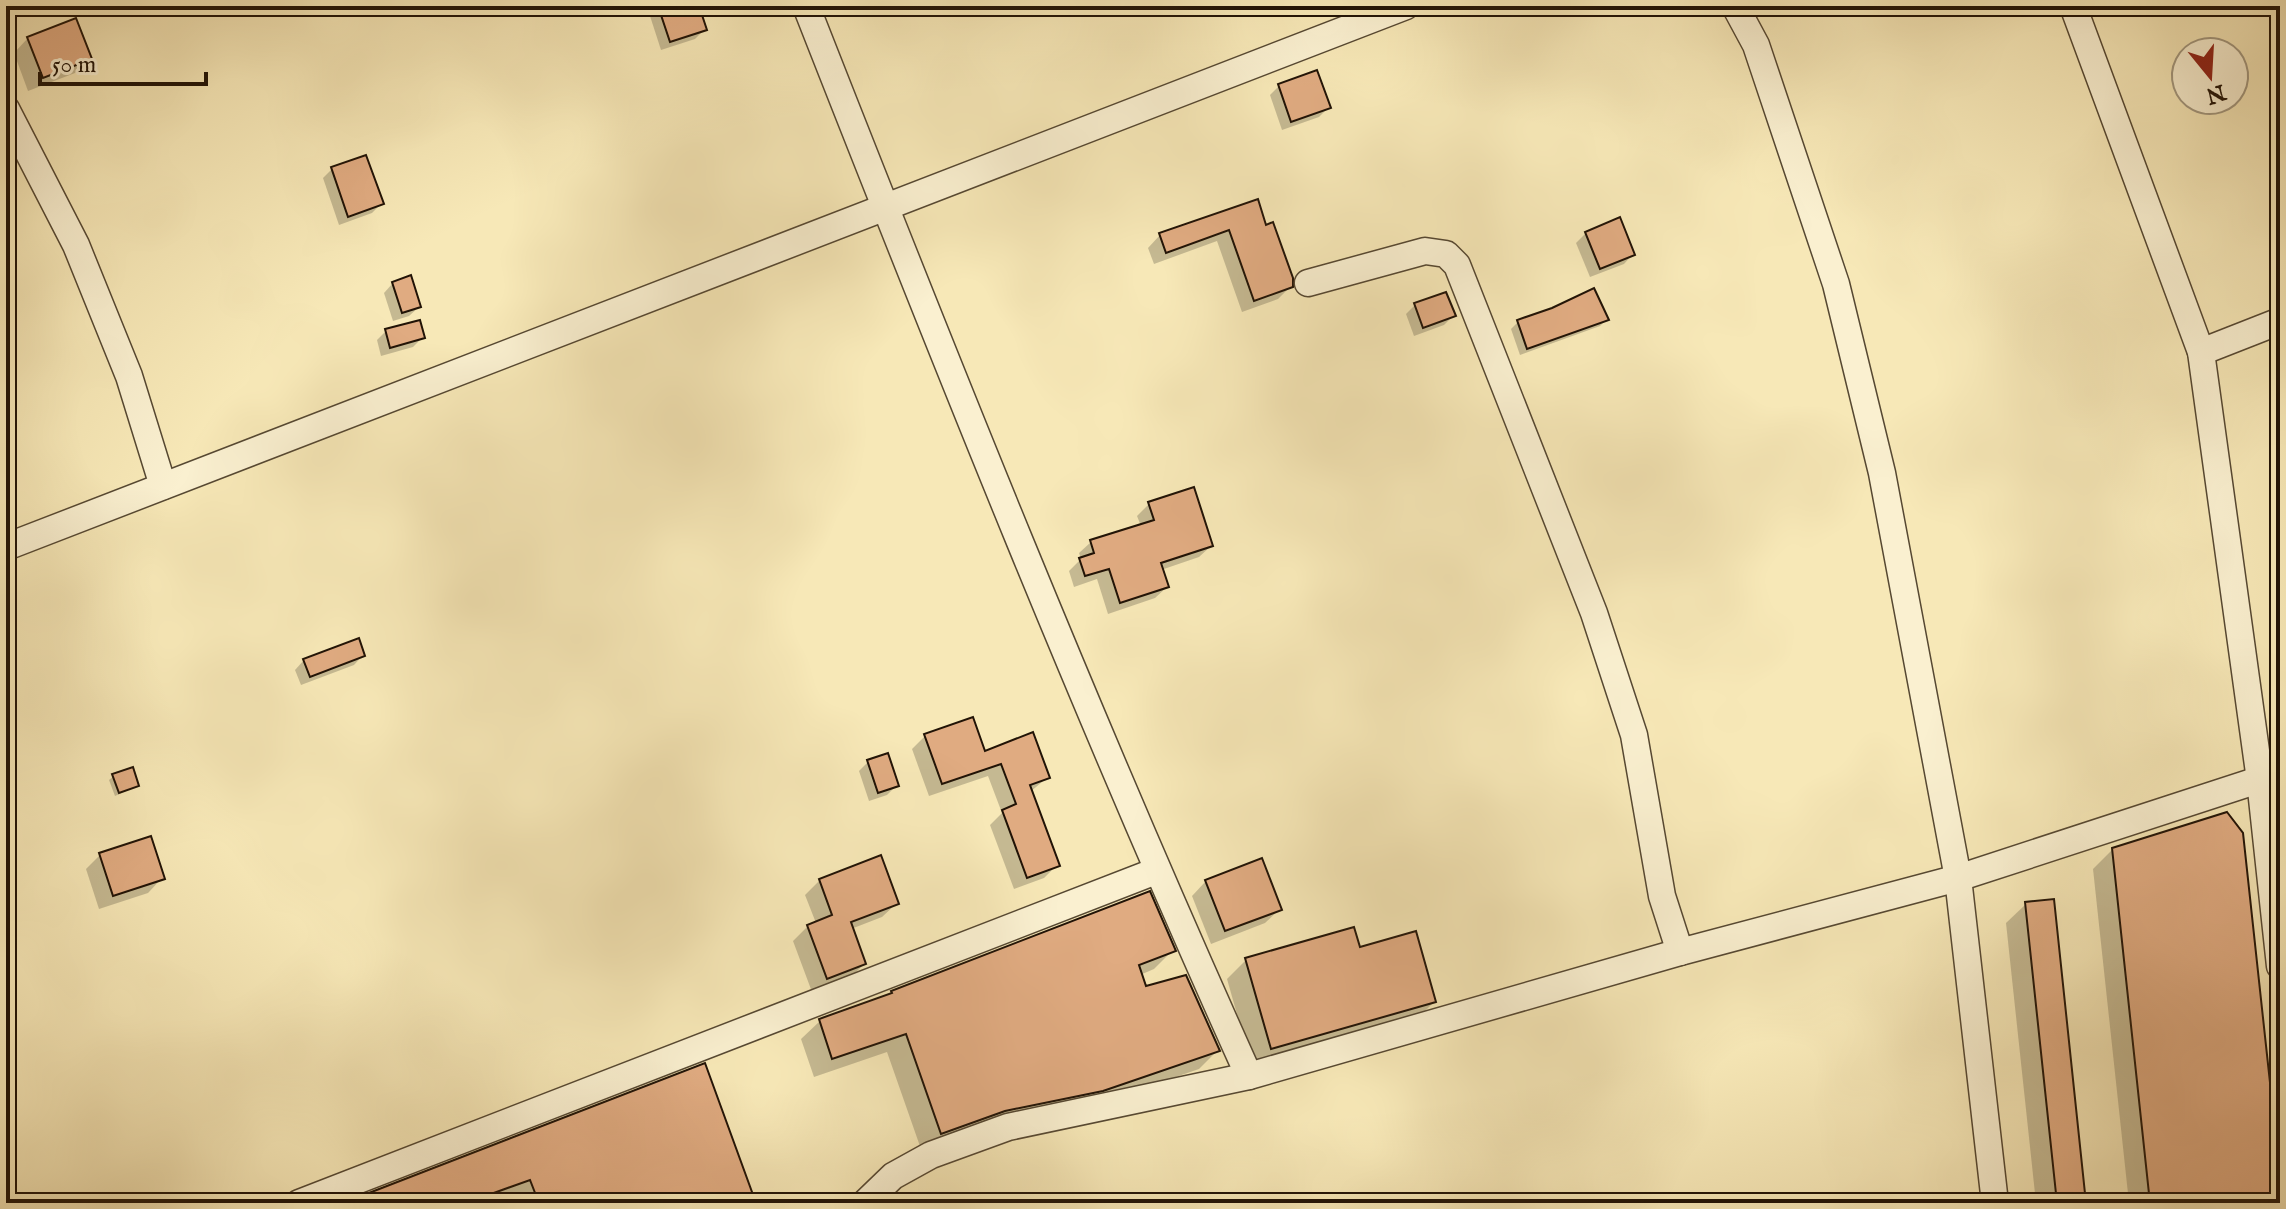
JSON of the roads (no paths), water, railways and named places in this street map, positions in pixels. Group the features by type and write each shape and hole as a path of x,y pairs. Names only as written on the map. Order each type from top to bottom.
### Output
{"street":[{"path":"806,6 1156,871 1249,1076"},
{"path":"6,547 1406,6"},
{"path":"1735,6 1756,45 1836,284 1882,473 1958,878 1995,1203"},
{"path":"2073,6 2201,352 2270,776 2280,966"},
{"path":"6,109 76,245 129,376 163,486"},
{"path":"1308,283 1425,251 1446,254 1457,265 1594,613 1624,704 1634,735 1662,896 1680,952"},
{"path":"2201,352 2280,321"},
{"path":"865,1203 893,1176 931,1155 1008,1127 1249,1076 1680,952 1958,878 2270,776"},
{"path":"299,1203 1156,871"}]}
